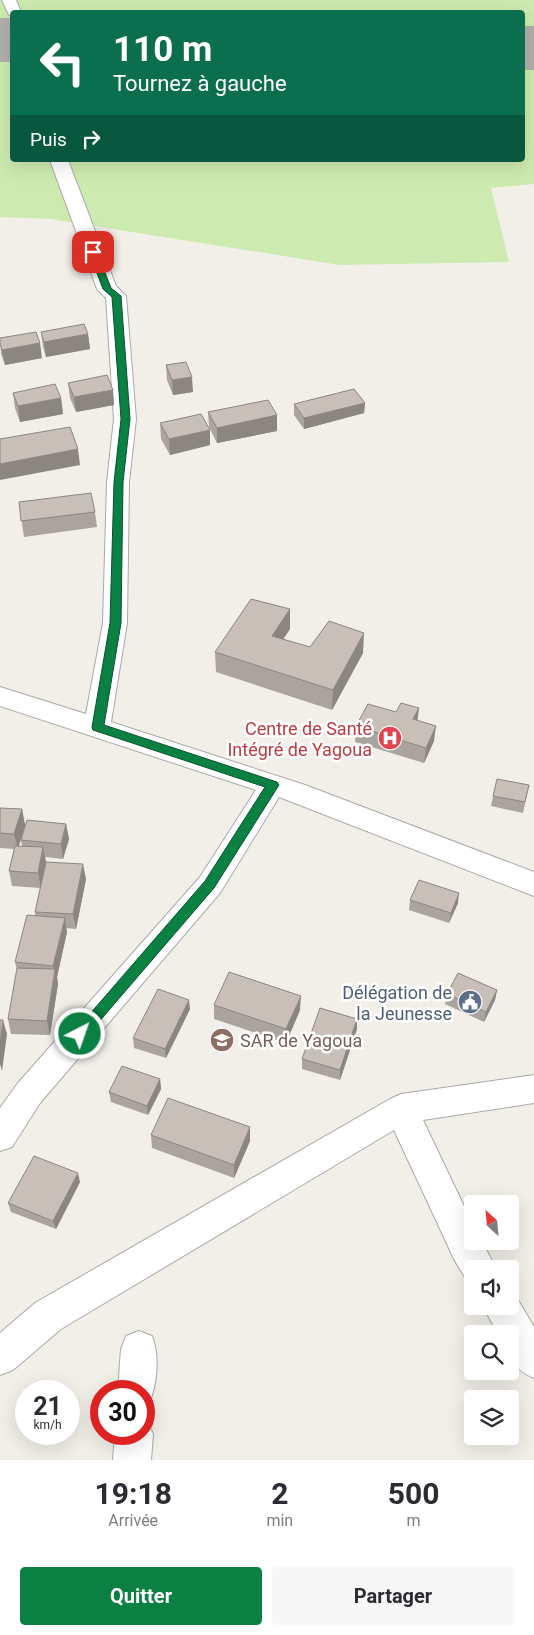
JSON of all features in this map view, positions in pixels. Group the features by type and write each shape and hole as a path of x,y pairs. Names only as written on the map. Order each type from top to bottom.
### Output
{"street":[{"path":"60,162 107,289 116,296 124,410 118,482 115,623 98,727"},
{"path":"0,696 273,785 534,884"},
{"path":"0,1136 29,1093 210,885 273,785"},
{"path":"0,1356 48,1316 401,1109 534,1089"},
{"path":"401,1109 474,1260"},
{"path":"507,1315 534,1360"},
{"path":"137,1380 139,1349"},
{"path":"132,1460 133,1445"}],"green space":[{"path":"0,0 534,0 534,32 525,32 525,10 10,10 10,24 0,23"},
{"path":"0,53 10,53 10,162 525,162 525,61 534,61 534,184 491,188 509,262 340,265 51,219 0,217"}],"building":[{"path":"84,324 88,334 44,342 41,332"},
{"path":"36,332 40,343 2,350 0,338"},
{"path":"186,362 192,377 172,380 166,365"},
{"path":"107,375 113,390 74,397 68,383"},
{"path":"55,384 61,398 18,406 13,393"},
{"path":"354,389 365,403 304,418 294,404"},
{"path":"268,400 277,415 217,428 208,412"},
{"path":"201,414 210,430 169,439 160,423"},
{"path":"70,427 78,449 0,464 0,439"},
{"path":"91,493 95,512 21,521 19,502"},
{"path":"251,599 290,609 272,636 310,647 329,621 364,633 333,690 215,652"},
{"path":"401,703 419,708 413,719 436,726 426,748 356,726 368,704 396,712"},
{"path":"497,779 529,785 525,802 493,796"},
{"path":"0,808 22,809 14,834 0,833"},
{"path":"27,820 66,824 61,844 21,840"},
{"path":"15,846 43,847 38,873 9,871"},
{"path":"46,862 83,864 73,914 35,912"},
{"path":"419,880 459,893 451,913 410,900"},
{"path":"27,915 65,918 53,966 15,962"},
{"path":"17,968 55,969 47,1021 8,1019"},
{"path":"229,972 301,996 286,1029 214,1005"},
{"path":"458,973 497,990 486,1012 447,994"},
{"path":"158,989 189,1000 165,1049 133,1038"},
{"path":"320,1008 357,1019 340,1070 302,1059"},
{"path":"0,1020 3,1020 0,1044"},
{"path":"122,1066 160,1079 147,1106 109,1092"},
{"path":"168,1098 250,1127 234,1165 151,1135"},
{"path":"34,1156 78,1173 53,1221 8,1203"}],"runway":[{"path":"0,40 10,40"},
{"path":"525,48 534,48"}],"place":[{"name":"Centre de Santé Intégré de Yagoua","path":"390,738"},
{"name":"Délégation de la Jeunesse","path":"470,1002"},
{"name":"SAR de Yagoua","path":"222,1040"}],"route":[{"path":"80,1034 210,885 273,785 98,727 115,623 118,482 125,419 116,296 107,289 93,252"}]}
